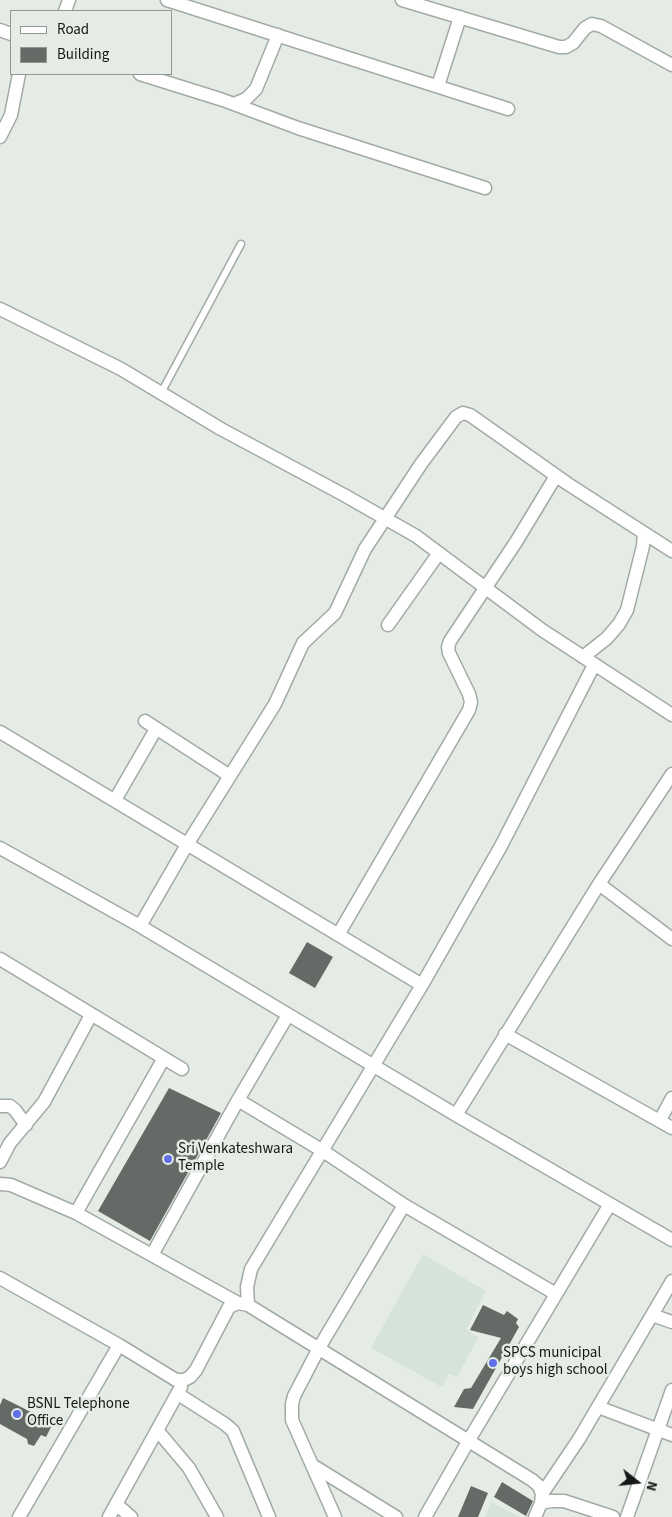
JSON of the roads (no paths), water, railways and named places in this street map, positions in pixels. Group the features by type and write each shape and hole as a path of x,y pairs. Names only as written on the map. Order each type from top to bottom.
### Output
{"street":[{"path":"167,0 508,109"},
{"path":"402,0 560,47 566,47 574,43 585,28 592,24 601,26 672,65"},
{"path":"438,86 460,17"},
{"path":"234,104 246,99 256,90 278,35"},
{"path":"0,137 11,115 19,75"},
{"path":"143,75 234,104 298,128 486,188"},
{"path":"0,309 110,363 221,429 416,536 542,630 672,715"},
{"path":"140,926 188,843 274,704 303,643 335,613 360,558 385,518 456,417 463,413 470,415 556,476 672,551"},
{"path":"338,936 469,710 471,702 469,694 460,678 448,647 450,642 516,542 556,476"},
{"path":"583,657 607,638 619,624 627,610 643,546 644,533"},
{"path":"388,625 439,553"},
{"path":"243,1304 251,1269 323,1151 372,1065 422,985 501,846 594,665"},
{"path":"145,721 230,776"},
{"path":"115,800 156,728"},
{"path":"0,732 422,985"},
{"path":"456,1115 599,884 672,774"},
{"path":"0,851 140,926 456,1115 672,1240"},
{"path":"599,884 672,939"},
{"path":"0,958 182,1069"},
{"path":"0,1162 10,1143 44,1102 91,1014"},
{"path":"152,1254 288,1015"},
{"path":"506,1034 672,1128"},
{"path":"76,1213 164,1058"},
{"path":"660,1120 672,1098"},
{"path":"238,1100 323,1151 404,1205 556,1294"},
{"path":"0,1106 10,1106 26,1125"},
{"path":"0,1184 11,1185 76,1213 243,1304 319,1348 532,1480 539,1486 541,1499"},
{"path":"425,1517 610,1204"},
{"path":"335,1517 292,1420 292,1404 294,1396 319,1348 404,1205"},
{"path":"0,1278 119,1345 170,1377 184,1380 190,1377 196,1370 229,1307 243,1304"},
{"path":"534,1517 541,1499 672,1281"},
{"path":"652,1315 672,1322"},
{"path":"19,1517 119,1345"},
{"path":"109,1517 184,1380"},
{"path":"627,1517 672,1390"},
{"path":"178,1394 233,1431 269,1517"},
{"path":"598,1407 672,1435"},
{"path":"157,1430 189,1468 217,1517"},
{"path":"312,1465 396,1517"},
{"path":"541,1499 557,1500 578,1512 613,1517"},
{"path":"116,1504 131,1517"}],"lane":[{"path":"161,393 242,244"}],"place":[{"name":"Sri Venkateshwara Temple","path":"168,1159"},
{"name":"SPCS municipal boys high school","path":"493,1363"},
{"name":"BSNL Telephone Office","path":"17,1414"}]}
